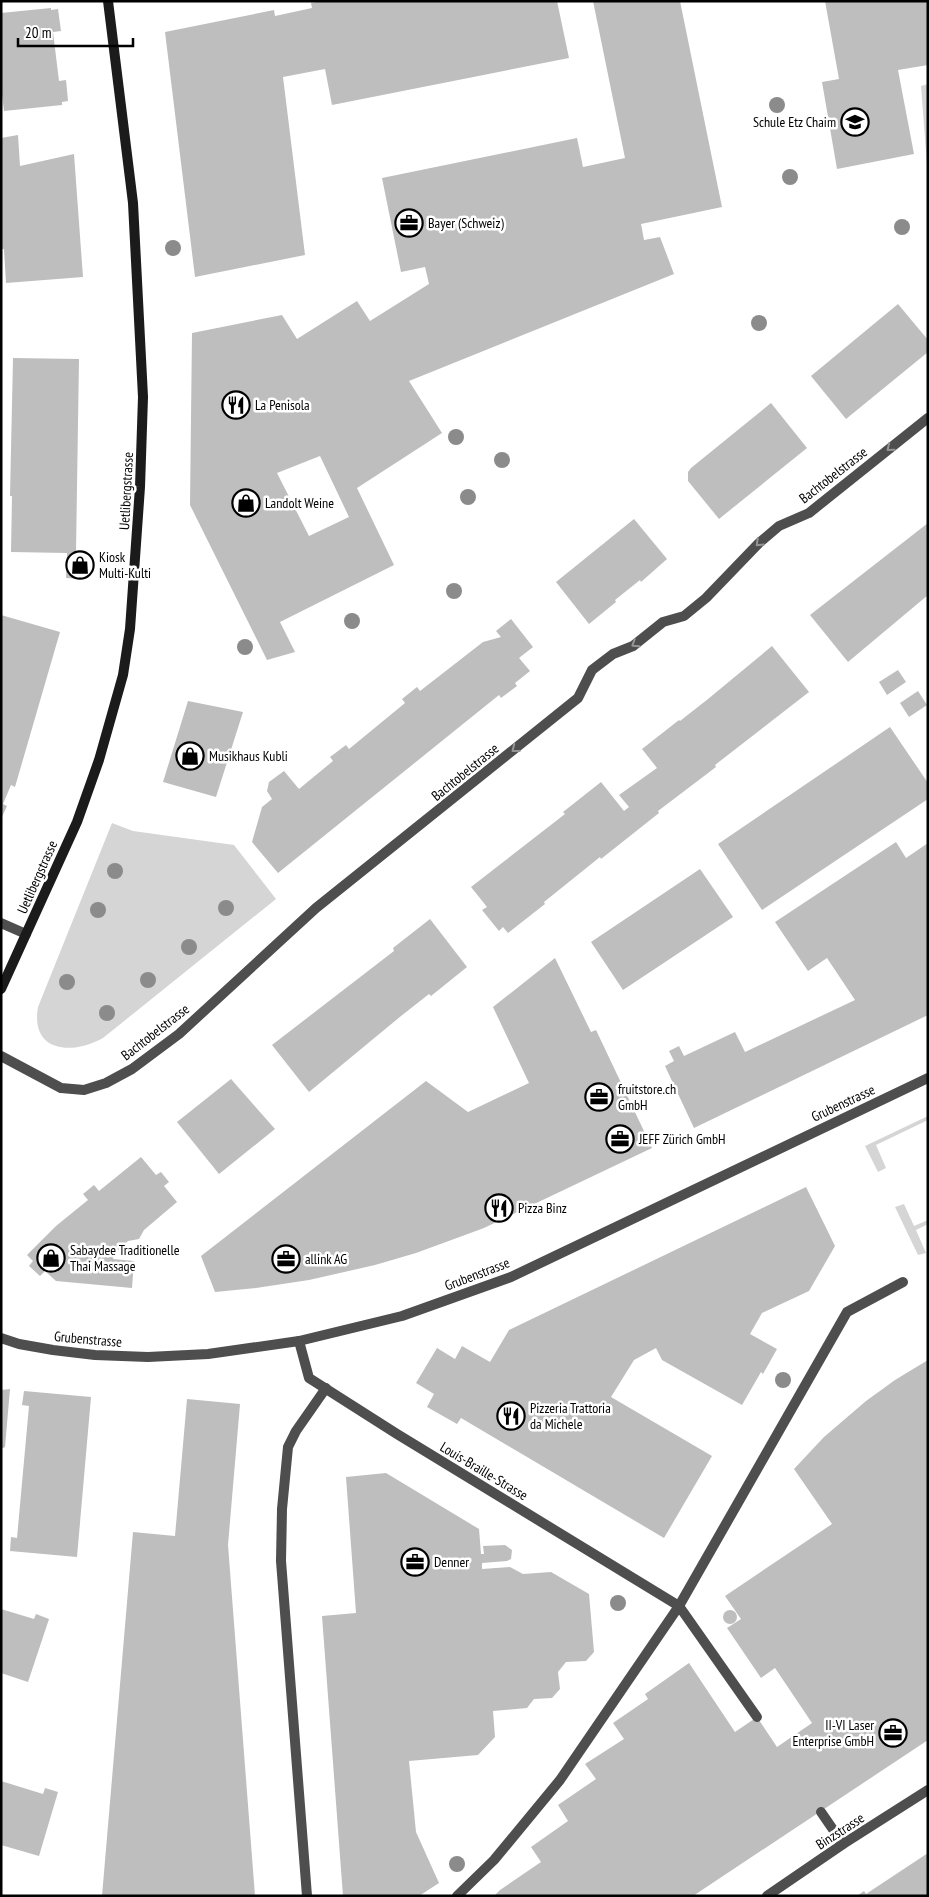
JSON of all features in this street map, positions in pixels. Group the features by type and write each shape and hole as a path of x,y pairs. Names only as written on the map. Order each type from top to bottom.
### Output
{"main road":[{"name":"Uetlibergstrasse","path":"1,989 77,822 99,760 123,675 130,629 140,488 143,397 140,308 133,203 108,1"}],"street":[{"name":"Bachtobelstrasse","path":"1,1056 61,1088 84,1090 106,1083 132,1069 180,1034 316,908 578,698 592,670 613,654 633,646 663,622 684,616 706,598 758,543 779,526 809,513 928,418"},
{"path":"1,923 26,934"},
{"name":"Grubenstrasse","path":"1,1338 19,1344 53,1350 94,1355 148,1357 239,1351 299,1341 402,1316 511,1276 928,1078"},
{"path":"457,1896 494,1860 560,1780 679,1606 847,1312 903,1282"},
{"name":"Louis-Braille-Strasse","path":"299,1341 309,1378 397,1434 679,1606"},
{"path":"307,1896 282,1561 282,1509 288,1447 296,1430 326,1388"},
{"path":"679,1606 757,1717"},
{"name":"Binzstrasse","path":"767,1896 843,1844 928,1790"},
{"path":"821,1812 843,1844"}],"shaded area":[{"path":"928,84 928,178 921,86"},
{"path":"112,823 133,831 234,845 276,899 103,1038 79,1047 67,1048 56,1046 47,1042 41,1034 37,1022 38,1007"},
{"path":"928,1116 928,1120 876,1145 886,1168 878,1172 865,1146"},
{"path":"904,1204 914,1226 928,1220 928,1224 916,1230 926,1253 918,1255 895,1207"}],"building":[{"path":"321,1 557,1 569,58 332,105 325,69 283,77 305,255 195,277 165,32 274,10 275,16 312,8 311,3"},
{"path":"593,1 680,1 722,207 641,224 644,240 660,237 674,274 409,381 442,433 357,488 394,565 280,622 295,652 267,660 190,505 192,333 282,315 297,339 357,301 370,321 429,284 425,267 401,272 382,178 577,138 583,167 625,158","holes":["320,456 349,517 309,536 277,473"]},
{"path":"825,1 928,1 928,65 898,70 914,154 837,169 822,82 839,79"},
{"path":"51,8 51,10 58,9 61,31 53,32 59,81 66,80 68,101 62,102 62,105 4,111 1,85 1,13"},
{"path":"18,135 20,166 74,154 83,277 6,283 4,249 1,249 1,138"},
{"path":"898,304 928,340 928,352 846,419 811,376"},
{"path":"13,358 79,359 76,552 83,552 83,579 66,578 67,553 11,552 12,496 10,496"},
{"path":"771,403 807,448 719,519 688,481 688,472"},
{"path":"634,519 667,559 641,582 640,580 615,600 616,602 589,624 556,582"},
{"path":"928,523 928,595 848,662 810,615"},
{"path":"1,615 60,632 15,787 11,785 3,804 7,806 1,819"},
{"path":"511,619 533,647 519,658 530,671 515,683 517,686 501,698 499,695 278,873 252,842 262,807 272,799 267,791 269,782 284,771 299,789 333,761 330,757 346,745 349,749 405,703 402,699 417,687 420,691 483,642 501,637 496,631"},
{"path":"772,646 809,692 715,765 716,767 658,811 659,813 601,859 600,857 508,933 503,927 499,931 482,910 487,907 471,887 565,814 563,812 601,782 624,811 629,807 619,795 657,768 642,749 708,699"},
{"path":"898,670 906,682 887,695 879,682"},
{"path":"918,691 927,705 909,717 900,703"},
{"path":"188,701 243,712 216,797 163,782"},
{"path":"890,727 928,783 928,799 762,910 718,844"},
{"path":"896,842 906,858 928,843 928,1015 694,1128 665,1066 674,1061 669,1051 679,1046 684,1056 735,1032 745,1052 855,1000 827,958 808,971 775,922"},
{"path":"700,869 733,917 623,990 591,942"},
{"path":"430,919 467,967 431,996 429,994 401,1016 309,1092 272,1045 394,951 393,948"},
{"path":"555,958 591,1032 596,1030 652,1148 484,1228 416,1253 375,1265 309,1280 215,1292 201,1256 426,1081 468,1112 529,1083 493,1007"},
{"path":"231,1079 275,1129 219,1174 177,1122"},
{"path":"141,1157 156,1175 161,1172 169,1182 164,1186 177,1202 144,1230 139,1239 128,1241 114,1254 113,1259 134,1261 132,1288 56,1281 45,1271 40,1276 29,1266 33,1261 27,1255 56,1226 88,1200 83,1194 94,1185 99,1191"},
{"path":"806,1187 835,1246 809,1291 762,1313 750,1334 777,1349 742,1405 662,1360 656,1348 634,1360 611,1397 712,1456 664,1538 461,1418 457,1424 427,1407 434,1394 416,1383 437,1348 455,1359 462,1346 490,1362 509,1330"},
{"path":"928,1360 928,1740 693,1896 494,1896 541,1862 531,1847 568,1821 558,1805 596,1779 585,1764 624,1739 613,1723 648,1699 645,1694 689,1663 735,1732 757,1717 777,1747 812,1723 775,1668 761,1678 727,1628 741,1619 725,1596 832,1524 794,1469 824,1437 866,1401 895,1380"},
{"path":"10,1389 5,1447 1,1449 1,1390"},
{"path":"24,1391 91,1397 77,1557 10,1551 11,1537 17,1538 29,1406 22,1405"},
{"path":"187,1399 240,1404 228,1545 255,1896 102,1896 133,1532 175,1536"},
{"path":"386,1473 479,1529 481,1554 484,1554 483,1546 505,1545 512,1550 511,1559 482,1563 482,1569 510,1567 523,1574 551,1572 589,1594 594,1652 586,1661 566,1662 558,1672 560,1689 552,1698 534,1699 527,1708 493,1711 495,1737 478,1755 409,1761 416,1832 439,1883 419,1896 343,1896 322,1616 356,1613 346,1477"},
{"path":"1,1609 34,1619 36,1614 49,1619 28,1682 1,1673"},
{"path":"727,1610 733,1610 737,1617 733,1624 727,1624 723,1620 723,1614"},
{"path":"1,1781 43,1794 45,1788 58,1792 39,1856 1,1845"},
{"path":"928,1853 928,1896 857,1896 864,1891 866,1894"}],"place":[{"name":"Schule Etz Chaim","path":"855,122"},
{"name":"Bayer (Schweiz)","path":"409,223"},
{"name":"La Penisola","path":"236,405"},
{"name":"Landolt Weine","path":"246,503"},
{"name":"Kiosk Multi-Kulti","path":"80,565"},
{"name":"Musikhaus Kubli","path":"190,756"},
{"name":"fruitstore.ch GmbH","path":"599,1097"},
{"name":"JEFF Zürich GmbH","path":"620,1139"},
{"name":"Pizza Binz","path":"499,1208"},
{"name":"Sabaydee Traditionelle Thai Massage","path":"51,1258"},
{"name":"allink AG","path":"286,1259"},
{"name":"Pizzeria Trattoria da Michele","path":"511,1416"},
{"name":"Denner","path":"415,1562"},
{"name":"II-VI Laser Enterprise GmbH","path":"893,1733"}]}
